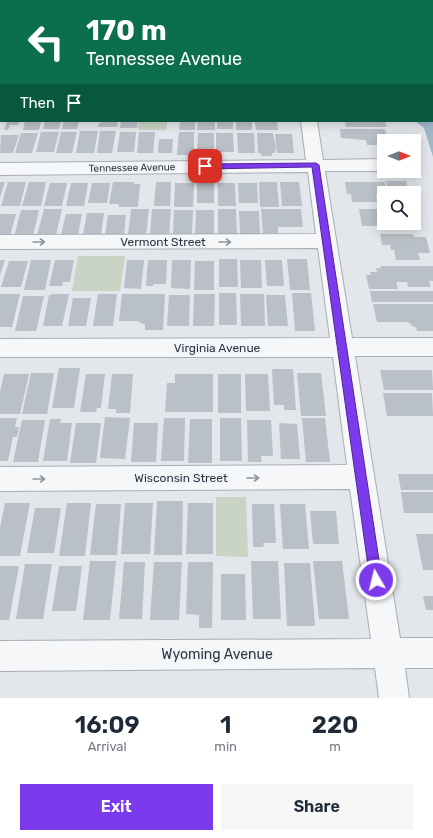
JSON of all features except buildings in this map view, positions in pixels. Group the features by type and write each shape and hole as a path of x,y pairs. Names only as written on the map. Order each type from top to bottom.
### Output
{"street":[{"path":"309,122 394,698"},
{"name":"Tennessee Avenue","path":"0,169 377,165"},
{"name":"Vermont Street","path":"0,242 327,241"},
{"name":"Virginia Avenue","path":"0,348 433,347"},
{"name":"Wisconsin Street","path":"0,479 361,477"},
{"name":"Wyoming Avenue","path":"0,656 433,653"}],"green space":[{"path":"139,122 167,122 167,130 138,130"},
{"path":"78,256 125,256 120,291 72,291"},
{"path":"216,497 246,497 248,557 216,556"}],"water":[{"path":"416,122 433,122 433,157 424,128"}],"route":[{"path":"205,166 316,165 376,580"}]}
